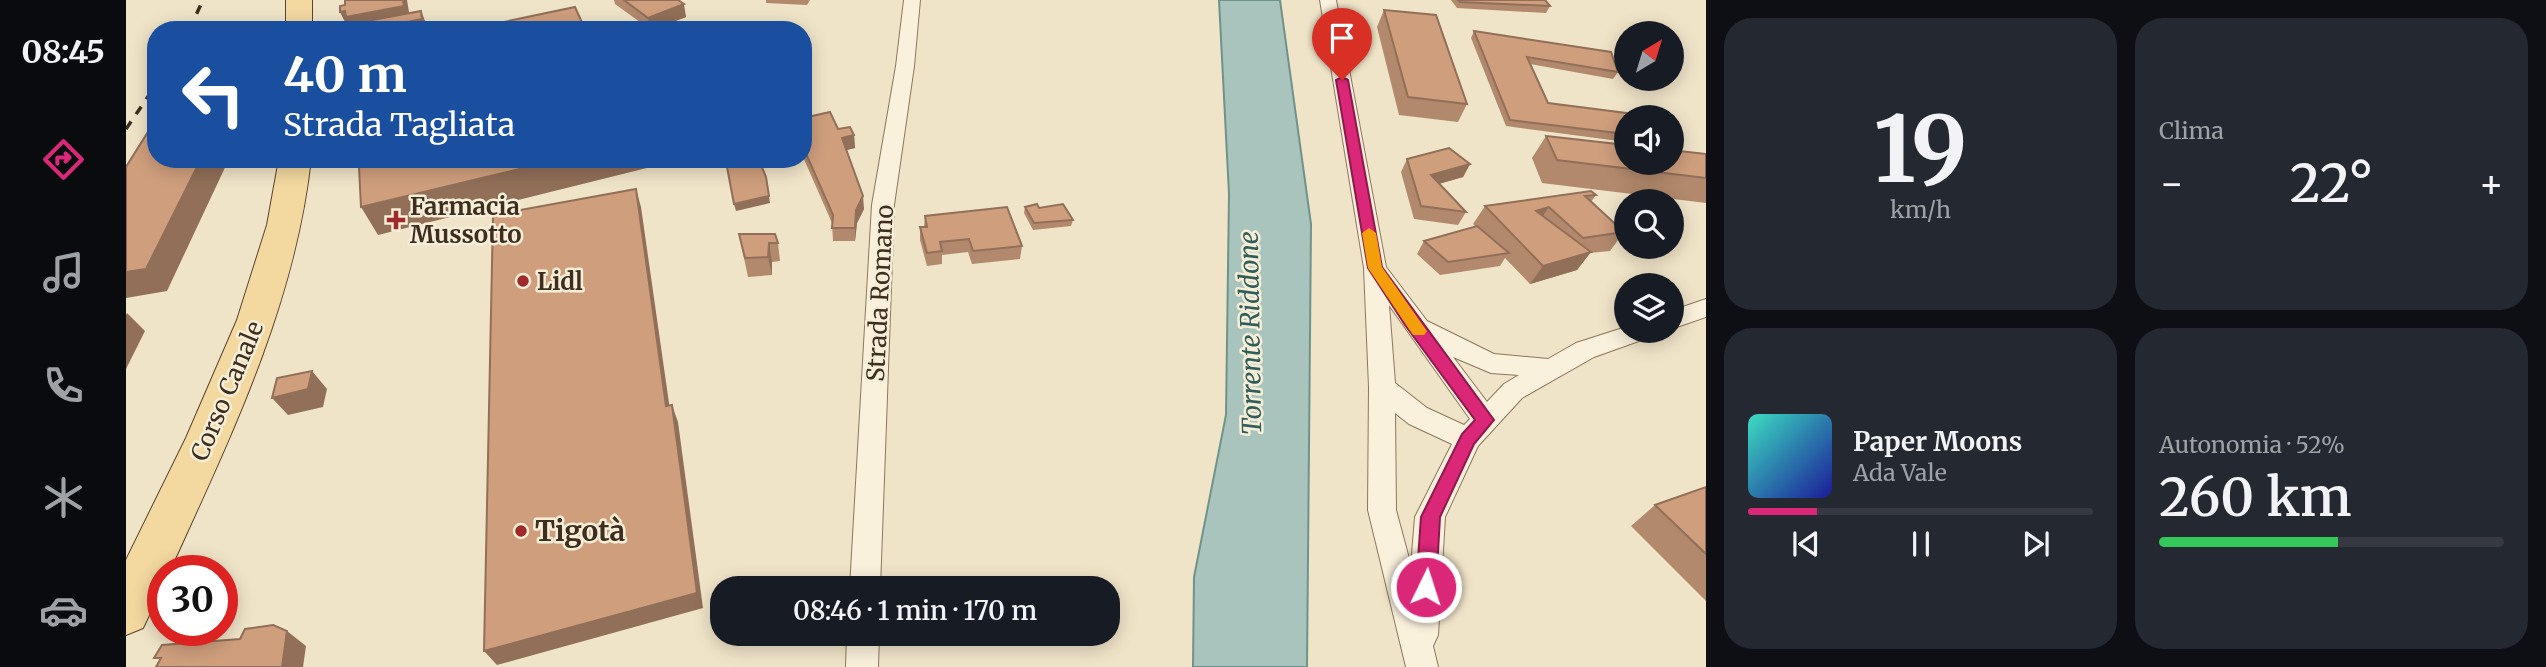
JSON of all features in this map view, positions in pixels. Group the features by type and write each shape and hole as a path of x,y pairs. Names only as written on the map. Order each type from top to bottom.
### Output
{"main road":[{"path":"299,0 299,21"},
{"name":"Corso Canale","path":"126,611 186,487 254,330 275,268 291,196 294,168"}],"street":[{"name":"Strada Romano","path":"866,576 883,205 905,66 912,0"},
{"path":"1328,0 1375,268 1382,387 1382,510 1421,662"},
{"path":"1375,268 1411,321 1477,430"},
{"path":"1684,316 1706,308"},
{"path":"1411,321 1450,345 1491,363 1552,369"},
{"path":"1421,662 1430,517 1477,430 1513,391 1585,350 1614,340"},
{"path":"1382,387 1418,416 1477,430"},
{"path":"862,667 863,646"}],"water":[{"name":"Torrente Riddone","path":"1219,0 1280,0 1311,224 1307,667 1193,667 1194,577 1226,415 1229,194"}],"building":[{"path":"345,0 403,0 404,6 346,17 345,11 340,12 340,6 345,5"},
{"path":"624,0 678,0 684,4 648,18"},
{"path":"1458,0 1545,0 1550,6 1460,2"},
{"path":"575,7 581,21 508,21"},
{"path":"1384,10 1436,15 1467,104 1408,97"},
{"path":"421,11 422,19 412,21 367,21"},
{"path":"1474,31 1611,52 1614,71 1527,57 1548,103 1614,111 1614,133 1510,120"},
{"path":"830,112 838,129 850,127 854,135 842,138 863,196 856,210 855,228 832,228 833,215 812,167 812,116"},
{"path":"147,133 147,168 196,168 146,269 126,272 126,167"},
{"path":"1546,136 1614,144 1614,167 1557,160"},
{"path":"1449,148 1470,164 1431,175 1466,212 1421,206 1407,159"},
{"path":"1684,151 1706,154 1706,178 1681,175 1684,175"},
{"path":"359,168 524,168 361,207"},
{"path":"727,168 762,168 769,196 734,204"},
{"path":"636,189 666,406 672,405 697,593 484,651 493,215"},
{"path":"1591,191 1596,195 1585,196 1614,223 1614,233 1583,238 1549,207 1536,211 1591,252 1543,266 1485,206"},
{"path":"1037,204 1039,208 1063,204 1073,220 1034,223 1025,207"},
{"path":"1007,207 1022,246 973,251 969,239 940,242 942,251 927,253 920,227 927,227 925,216"},
{"path":"1477,226 1509,253 1448,262 1424,241"},
{"path":"739,234 775,234 778,243 769,243 768,257 745,258"},
{"path":"312,371 308,389 272,398 277,378"},
{"path":"1706,487 1706,554 1655,505"},
{"path":"273,625 287,631 282,667 156,667 161,658 154,658 161,646 238,646 238,639 245,629"}],"railway":[{"path":"193,21 203,0"},
{"path":"126,129 147,98"}],"slow traffic":[{"path":"1369,233 1375,268 1419,331"}],"place":[{"name":"Farmacia Mussotto","path":"396,220"},
{"name":"Lidl","path":"523,281"},
{"name":"Tigotà","path":"521,531"}],"route":[{"path":"1342,80 1375,268 1485,420 1468,439 1430,517 1426,587"}]}
